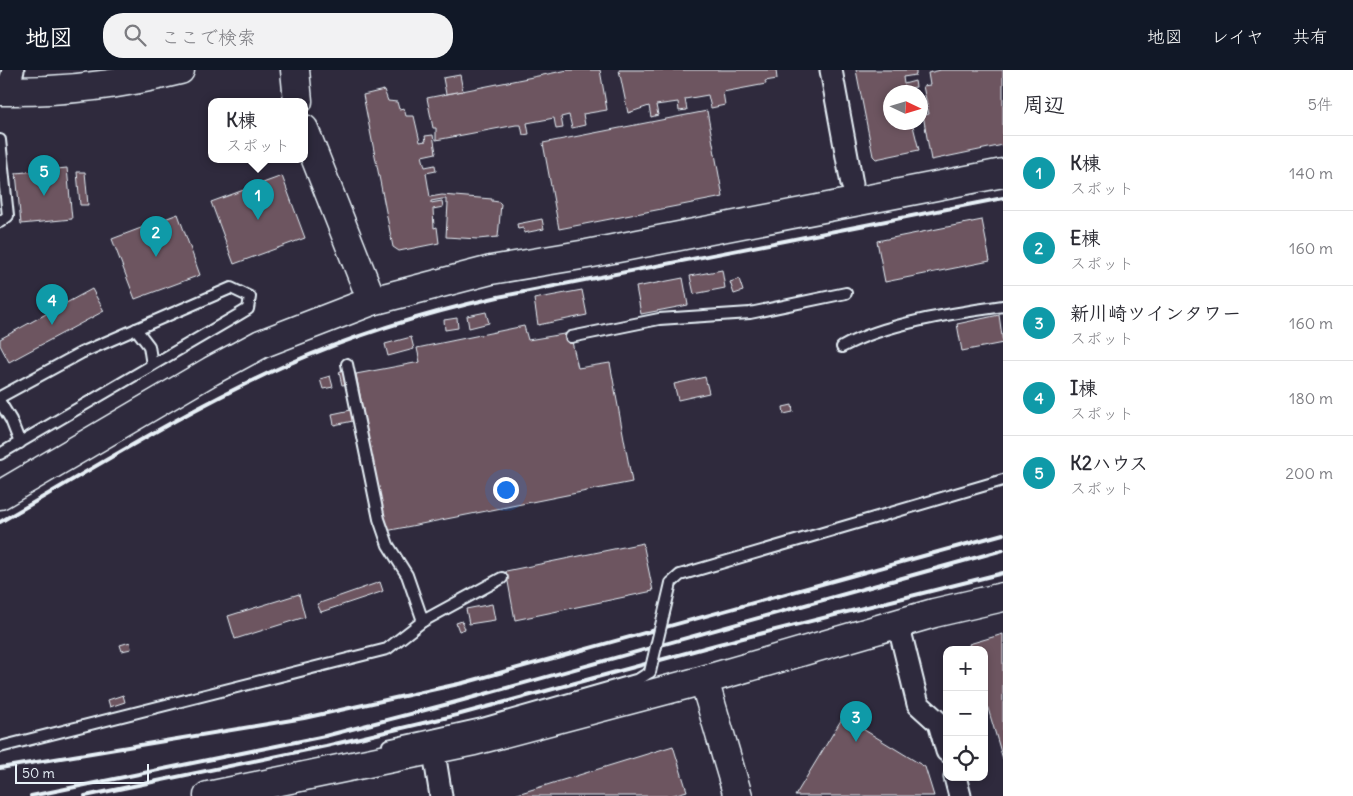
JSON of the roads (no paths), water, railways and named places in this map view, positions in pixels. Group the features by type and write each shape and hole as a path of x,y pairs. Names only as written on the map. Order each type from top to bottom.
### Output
{"street":[{"path":"295,70 298,98"},
{"path":"831,70 852,184"},
{"path":"7,84 76,88 168,71"},
{"path":"308,139 372,301"},
{"path":"0,495 211,371 261,344 372,301 491,270 586,254 1003,173"},
{"path":"208,796 257,791 333,764 474,740 704,680 913,619 1003,597"},
{"path":"902,635 918,704 939,723 943,737"},
{"path":"704,680 738,796"},
{"path":"436,765 441,796"},
{"path":"956,781 960,796"}],"lane":[{"path":"0,140 8,216 0,222"},
{"path":"0,397 81,354 231,288 250,297 248,309 0,454"},
{"path":"571,337 659,319 750,313 846,293"},
{"path":"842,347 854,340 891,329 972,310 1003,306"},
{"path":"136,329 149,346 152,366"},
{"path":"347,364 379,519 388,545 406,575 423,621"},
{"path":"0,402 11,420 20,443"},
{"path":"376,748 482,724 640,679 650,672 671,583 680,575 1003,480"},
{"path":"0,747 387,649 423,621 502,578"}],"railway":[{"path":"0,522 213,400 312,354 391,326 444,310 498,297 1003,198"},
{"path":"0,768 304,718 463,683 1003,534"},
{"path":"31,796 325,736 456,702 1003,550"},
{"path":"85,796 326,746 457,715 719,644 1003,573"}],"place":[{"name":"K2ハウス","path":"44,196"},
{"name":"K棟","path":"258,220"},
{"name":"E棟","path":"156,257"},
{"name":"I棟","path":"52,325"},
{"name":"新川崎ツインタワー","path":"856,742"}]}
